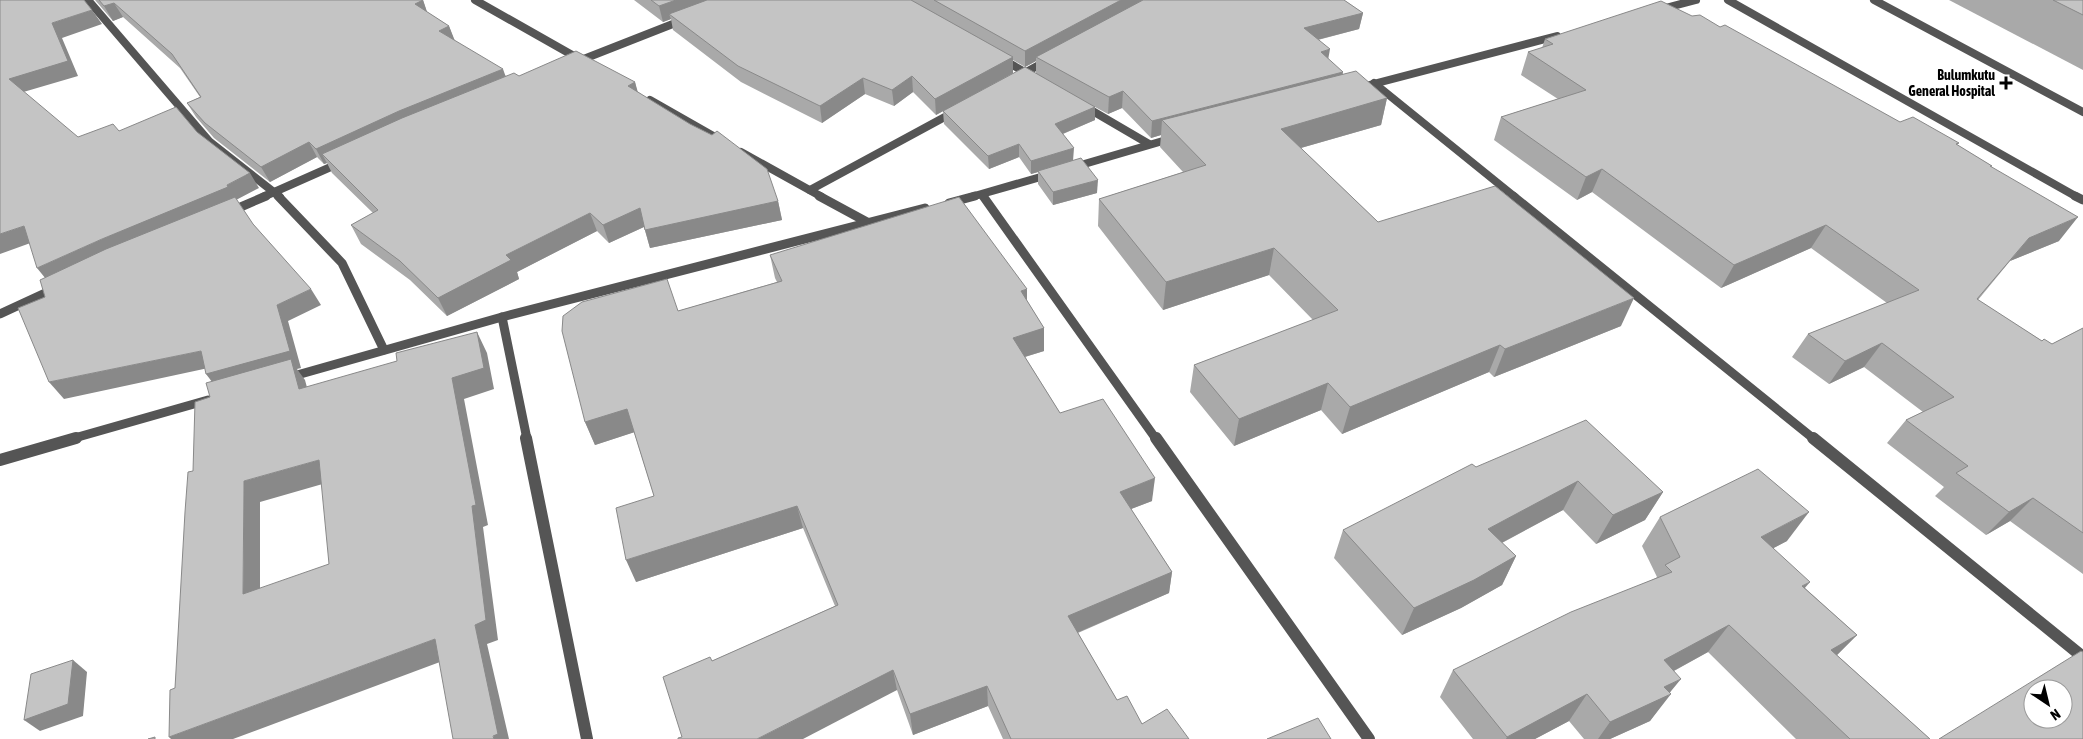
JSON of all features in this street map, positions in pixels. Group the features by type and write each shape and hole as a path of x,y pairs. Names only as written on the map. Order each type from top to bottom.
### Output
{"street":[{"path":"88,0 210,142 276,192 342,263 384,350"},
{"path":"474,0 589,65"},
{"path":"1649,12 1696,0"},
{"path":"1728,0 2083,200"},
{"path":"1874,0 2083,112"},
{"path":"571,64 691,18"},
{"path":"1346,91 1564,34"},
{"path":"993,54 1034,78"},
{"path":"1008,82 1059,54"},
{"path":"1374,83 2083,657"},
{"path":"640,94 867,222"},
{"path":"1075,101 1149,144"},
{"path":"810,190 965,106"},
{"path":"278,380 502,317 867,222 983,195 1186,134"},
{"path":"223,215 346,160"},
{"path":"983,195 1369,739"},
{"path":"0,314 63,285"},
{"path":"502,317 587,739"},
{"path":"0,460 221,397"}],"building":[{"path":"0,0 84,0 92,10 52,23 68,61 9,79 78,137 113,124 119,131 176,107 197,132 250,173 227,185 228,187 37,268 24,226 0,234"},
{"path":"99,0 423,0 415,4 449,26 439,31 503,69 399,111 316,149 309,142 261,167 205,123 187,103 201,97 172,54 114,3 104,6"},
{"path":"651,0 676,0 659,6"},
{"path":"707,0 911,0 1013,57 935,99 912,76 892,90 863,78 820,106 738,66 669,14"},
{"path":"934,0 1121,0 1025,51"},
{"path":"1143,0 1344,0 1363,13 1304,28 1330,49 1321,52 1343,72 1152,121 1123,91 1109,97 1036,57"},
{"path":"2053,0 2083,0 2083,15"},
{"path":"1661,1 1692,16 1700,15 1720,27 1725,25 1900,122 1913,117 1959,143 1956,144 1992,166 1990,166 2078,217 2029,238 1977,299 2042,341 2044,339 2052,344 2083,328 2083,533 2033,498 2009,512 1956,473 1968,466 1906,420 1954,397 1882,343 1845,361 1808,334 1919,290 1826,225 1734,265 1602,169 1586,177 1501,117 1586,90 1528,52 1553,44 1545,39"},
{"path":"576,51 635,82 628,86 690,124 712,135 717,131 767,169 778,201 645,230 640,208 603,225 590,213 506,255 511,260 438,298 400,261 351,225 378,210 322,154 402,118 514,73 519,76"},
{"path":"1025,67 1095,107 1055,124 1074,148 1031,161 1019,144 988,156 943,111"},
{"path":"1356,71 1387,98 1281,129 1378,222 1495,186 1634,298 1505,349 1500,345 1350,407 1328,383 1239,419 1194,365 1338,310 1274,248 1166,282 1099,199 1206,165 1162,120"},
{"path":"1081,158 1098,180 1053,192 1038,171"},
{"path":"235,197 253,224 311,289 277,305 290,351 206,374 201,351 49,382 18,308 45,297 40,280 106,249"},
{"path":"959,197 1027,289 1021,291 1044,328 1013,338 1060,413 1103,399 1155,478 1120,492 1172,572 1068,616 1117,700 1127,696 1142,724 1167,709 1189,739 1011,739 987,686 910,714 893,670 757,739 678,739 682,737 663,677 710,657 712,661 838,605 797,506 626,560 616,508 654,496 627,409 585,422 562,331 563,316 582,302 667,279 678,311 782,281 770,255"},
{"path":"477,332 484,368 452,378 476,505 472,506 486,620 475,625 498,734 493,736 494,739 453,739 435,639 169,737 170,690 175,688 188,472 193,471 195,402 210,397 206,383 291,359 299,389 397,361 396,353","holes":["319,460 329,564 243,594 244,481"]},
{"path":"1586,420 1663,492 1613,515 1578,481 1488,529 1516,556 1474,580 1414,608 1343,530 1472,464 1476,467"},
{"path":"1758,469 1809,512 1761,537 1810,582 1802,586 1857,635 1831,650 1930,739 1850,739 1729,625 1664,660 1681,679 1664,687 1671,694 1610,722 1587,694 1507,737 1453,670 1571,612 1672,572 1665,565 1680,557 1660,517"},
{"path":"2081,651 2083,652 2083,739 1939,739 2023,687 2023,729 2073,729 2073,679 2036,679"},
{"path":"73,660 68,704 24,720 31,674"},
{"path":"1318,718 1331,739 1267,739"}],"place":[{"name":"Bulumkutu General Hospital","path":"2006,83"}]}
